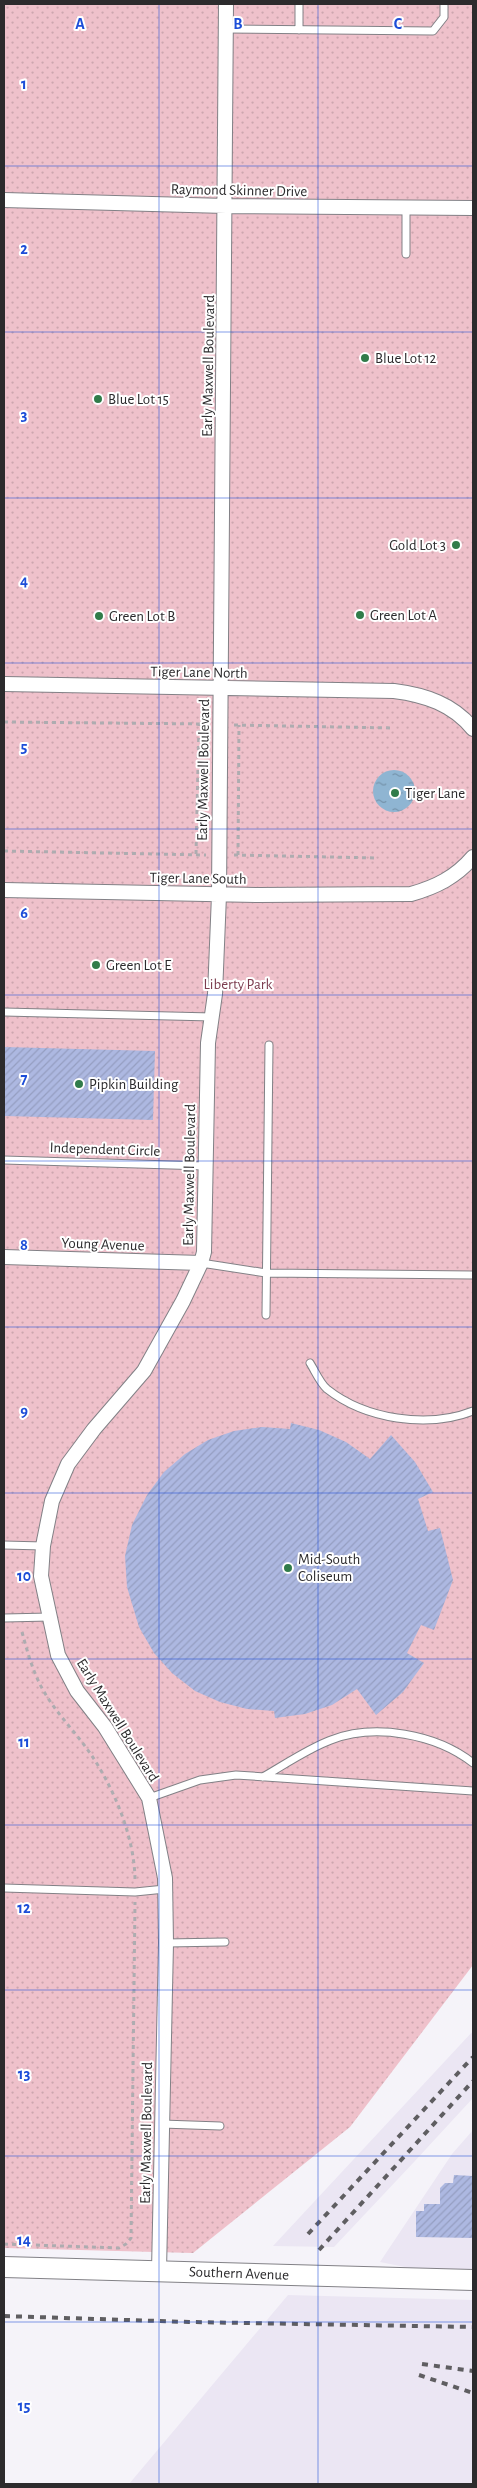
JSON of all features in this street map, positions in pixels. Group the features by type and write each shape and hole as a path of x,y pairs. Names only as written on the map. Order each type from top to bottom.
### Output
{"main road":[{"name":"Southern Avenue","path":"4,2267 473,2280"}],"street":[{"name":"Early Maxwell Boulevard","path":"159,2271 166,1943 165,1878 149,1798 106,1727 78,1691 58,1654 41,1576 43,1546 52,1501 68,1464 94,1429 144,1371 201,1263 204,1252 208,1043 215,994 219,894 226,206 226,4"},
{"name":"Raymond Skinner Drive","path":"4,200 226,206 473,208"},
{"name":"Tiger Lane North","path":"4,684 394,692 434,699 451,709 473,729"},
{"name":"Tiger Lane South","path":"4,890 219,894 411,894 449,879 473,857"},
{"name":"Young Avenue","path":"4,1257 201,1263"}],"lane":[{"path":"299,4 299,30"},
{"path":"226,29 433,31 444,17 444,4"},
{"path":"406,208 406,254"},
{"path":"4,1012 212,1017"},
{"path":"266,1315 268,1045"},
{"name":"Independent Circle","path":"4,1160 205,1166"},
{"path":"201,1263 266,1272 473,1275"},
{"path":"310,1363 325,1388 356,1408 399,1418 433,1419 473,1410"},
{"path":"4,1545 43,1546"},
{"path":"4,1618 50,1617"},
{"path":"263,1777 330,1740 364,1732 402,1734 439,1743 473,1763"},
{"path":"149,1798 200,1780 236,1775 473,1791"},
{"path":"4,1888 135,1892 165,1889"},
{"path":"166,1943 225,1942"},
{"path":"162,2124 220,2126"}],"path":[{"path":"4,722 393,728"},
{"path":"196,854 199,724"},
{"path":"238,855 239,725"},
{"path":"4,851 376,858"},
{"path":"4,2244 119,2248 131,2238 135,1862 117,1804 91,1754 46,1696 32,1669 22,1632"}],"shaded area":[{"path":"473,2031 473,2098 414,2162 334,2247 273,2246"},
{"path":"473,2130 473,2272 425,2271 380,2262 452,2154"},
{"path":"288,2295 473,2300 473,2484 129,2484"}],"green space":[{"name":"Liberty Park","path":"4,4 473,4 473,1965 350,2127 193,2253 4,2248"}],"water":[{"path":"394,770 409,776 415,791 409,806 394,812 379,806 373,791 379,776"}],"building":[{"name":"Pipkin Building","path":"4,1047 155,1051 153,1120 4,1116"},
{"name":"Mid-South Coliseum","path":"291,1423 319,1430 346,1442 370,1459 391,1435 415,1462 433,1492 418,1499 428,1531 440,1528 453,1580 434,1630 421,1625 407,1653 424,1663 403,1692 376,1715 357,1689 332,1705 305,1714 275,1718 274,1711 247,1709 220,1702 195,1691 172,1673 154,1653 139,1627 127,1587 125,1556 132,1525 147,1495 164,1472 185,1454 208,1440 234,1431 262,1427 290,1429"},
{"path":"454,2175 473,2176 473,2238 416,2237 416,2211 424,2211 424,2204 440,2204 440,2188 445,2183 453,2183"}],"railway":[{"path":"308,2234 473,2057"},
{"path":"319,2250 473,2081"},
{"path":"4,2316 189,2322 473,2327"},
{"path":"422,2364 473,2371"},
{"path":"419,2375 473,2393"}],"place":[{"name":"Blue Lot 12","path":"365,358"},
{"name":"Blue Lot 15","path":"98,399"},
{"name":"Gold Lot 3","path":"456,545"},
{"name":"Green Lot A","path":"360,615"},
{"name":"Green Lot B","path":"99,616"},
{"name":"Tiger Lane","path":"395,793"},
{"name":"Green Lot E","path":"96,965"},
{"name":"Pipkin Building","path":"79,1084"},
{"name":"Mid-South Coliseum","path":"288,1568"}]}
